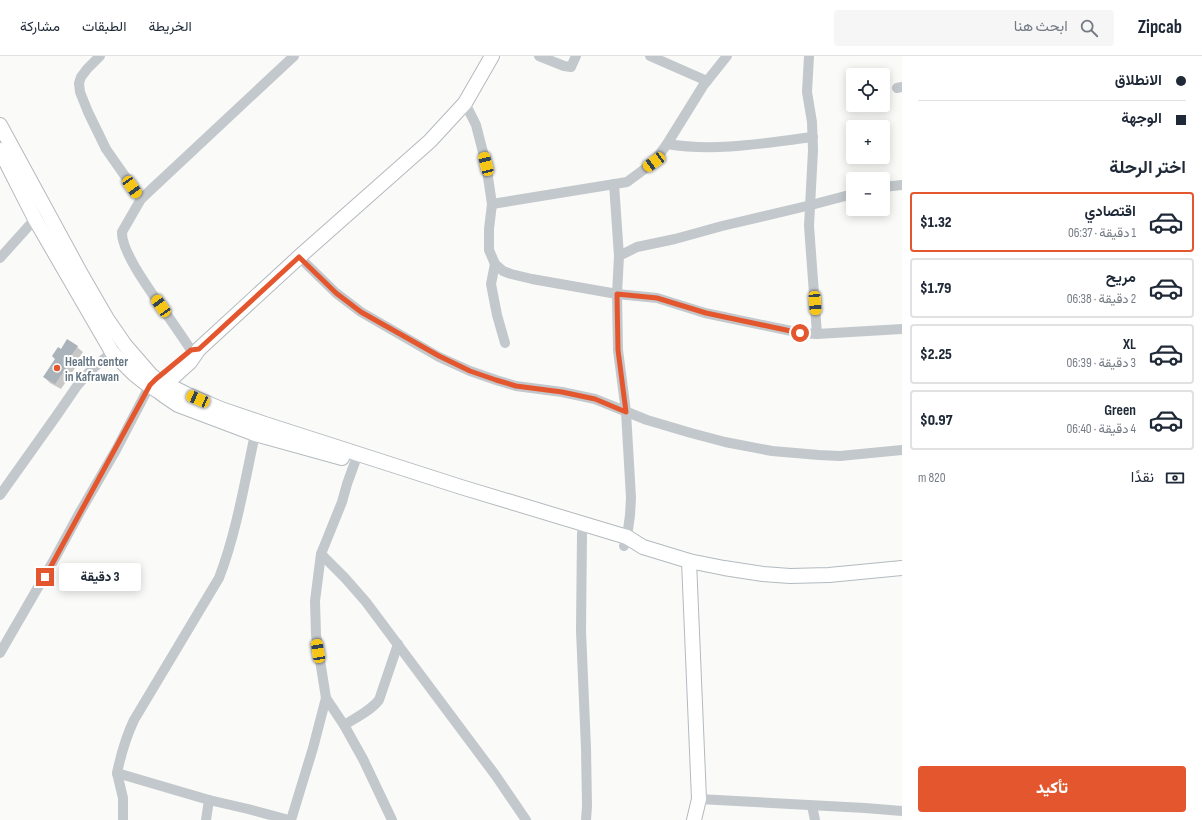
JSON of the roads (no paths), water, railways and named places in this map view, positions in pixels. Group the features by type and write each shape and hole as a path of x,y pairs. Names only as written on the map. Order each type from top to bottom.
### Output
{"main road":[{"path":"157,385 190,362 195,350 430,141 464,103 492,56"},
{"path":"0,125 77,268 107,319 125,345 151,375 166,397 178,405 255,434 355,462 582,533 625,542"},
{"path":"0,150 35,219 112,352 144,382 157,385 264,424 462,487 625,542 689,561 763,574 790,576 829,575 902,568"},
{"path":"689,561 699,799 694,820"}],"street":[{"path":"100,56 87,68 81,77 79,83 80,92 106,149 141,199"},
{"path":"195,350 139,274 126,250 122,238 122,232 141,199 294,56"},
{"path":"539,56 564,66 571,67 576,56"},
{"path":"650,56 707,81"},
{"path":"492,204 627,182 654,162 707,81 727,56"},
{"path":"809,56 807,92 813,137 809,226 817,334"},
{"path":"464,103 476,125 486,164 492,204 489,229 489,250 495,264 503,271 511,274 617,294 657,298 706,313 782,330 817,334 902,329"},
{"path":"667,144 694,148 722,147 813,137"},
{"path":"614,184 619,256 617,294 618,350 626,412 631,498 625,542"},
{"path":"890,186 902,185"},
{"path":"619,256 637,247 675,239 846,196"},
{"path":"0,258 35,219"},
{"path":"299,257 336,293 361,312 439,356 470,371 496,380 516,386 562,392 595,399 647,420 691,433 725,442 772,451 840,456 902,450"},
{"path":"495,264 491,284 497,315 505,343"},
{"path":"0,495 77,386 90,371 112,352"},
{"path":"0,653 52,564 142,401 157,385"},
{"path":"123,820 122,798 117,773 125,739 134,720 194,618 213,590 223,568 239,507 255,434"},
{"path":"117,773 209,800 290,820 313,748 326,698 316,635 315,601 321,554 342,502 355,462"},
{"path":"582,533 581,631 586,748 586,820"},
{"path":"321,554 366,602 496,776 526,820"},
{"path":"344,725 361,716 379,700 398,644"},
{"path":"326,698 344,725 363,759 392,820"},
{"path":"699,799 902,811"},
{"path":"206,820 209,800"},
{"path":"812,806 815,820"}],"place":[{"name":"Health center in Kafrawan","path":"57,368"}]}
